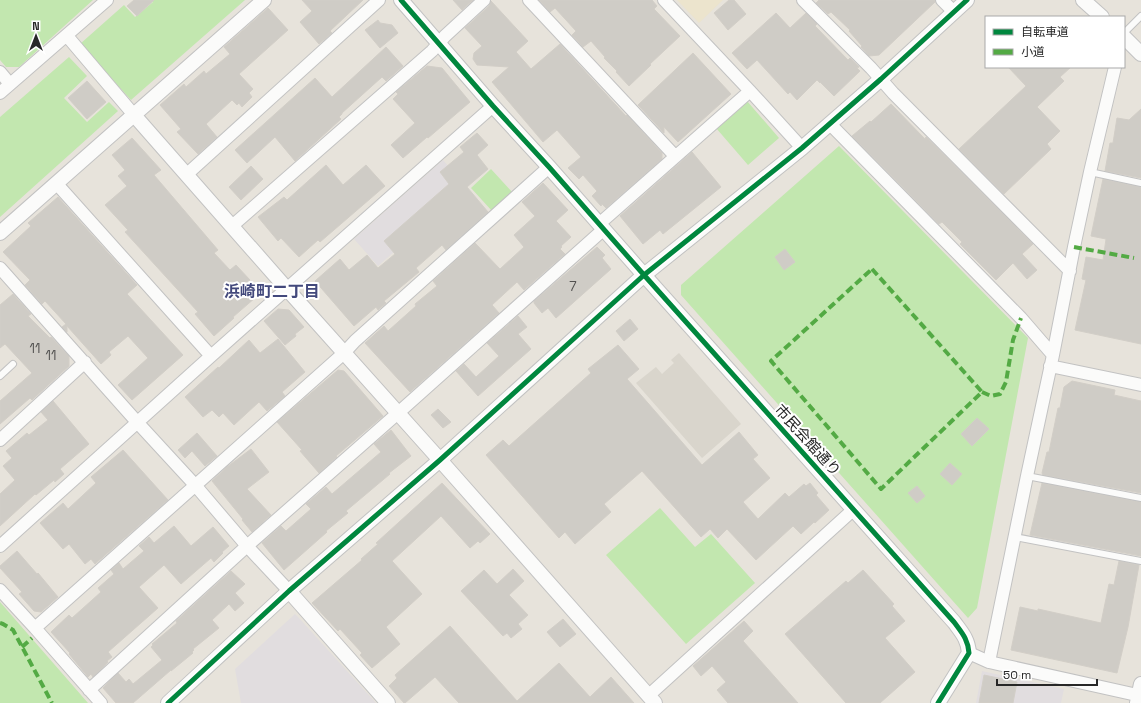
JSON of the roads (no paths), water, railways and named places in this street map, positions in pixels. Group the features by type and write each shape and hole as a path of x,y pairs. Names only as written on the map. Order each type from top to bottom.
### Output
{"street":[{"path":"0,93 107,0"},
{"path":"0,233 264,0"},
{"path":"186,174 379,0"},
{"name":"市民会館通り","path":"400,0 954,622 964,635 968,644 969,653"},
{"path":"232,226 432,51 484,0"},
{"path":"529,0 675,156"},
{"path":"664,0 750,90 802,148"},
{"path":"803,0 1070,271"},
{"path":"942,0 954,12"},
{"path":"168,703 289,591 440,460 644,275 802,148 881,79 967,0"},
{"path":"1083,0 1101,16"},
{"path":"67,36 286,289 652,699 854,509"},
{"path":"1125,38 1141,54"},
{"path":"989,662 1090,172 1115,68"},
{"path":"0,72 10,84"},
{"path":"90,690 247,546 398,413 675,156 750,90"},
{"path":"0,546 286,289 493,106"},
{"path":"830,124 1021,318 1052,360 1141,385"},
{"path":"35,628 344,353 549,167"},
{"path":"56,183 211,356"},
{"path":"0,268 388,703"},
{"path":"0,440 85,362"},
{"path":"0,590 101,703"},
{"path":"938,703 969,653 989,662 1139,694"}],"lane":[{"path":"1125,32 1141,16"},
{"path":"1090,172 1141,183"},
{"path":"0,376 13,364"},
{"path":"1027,476 1141,498"},
{"path":"1015,537 1141,561"}],"district":[{"name":"浜崎町二丁目","path":"272,291"}]}
